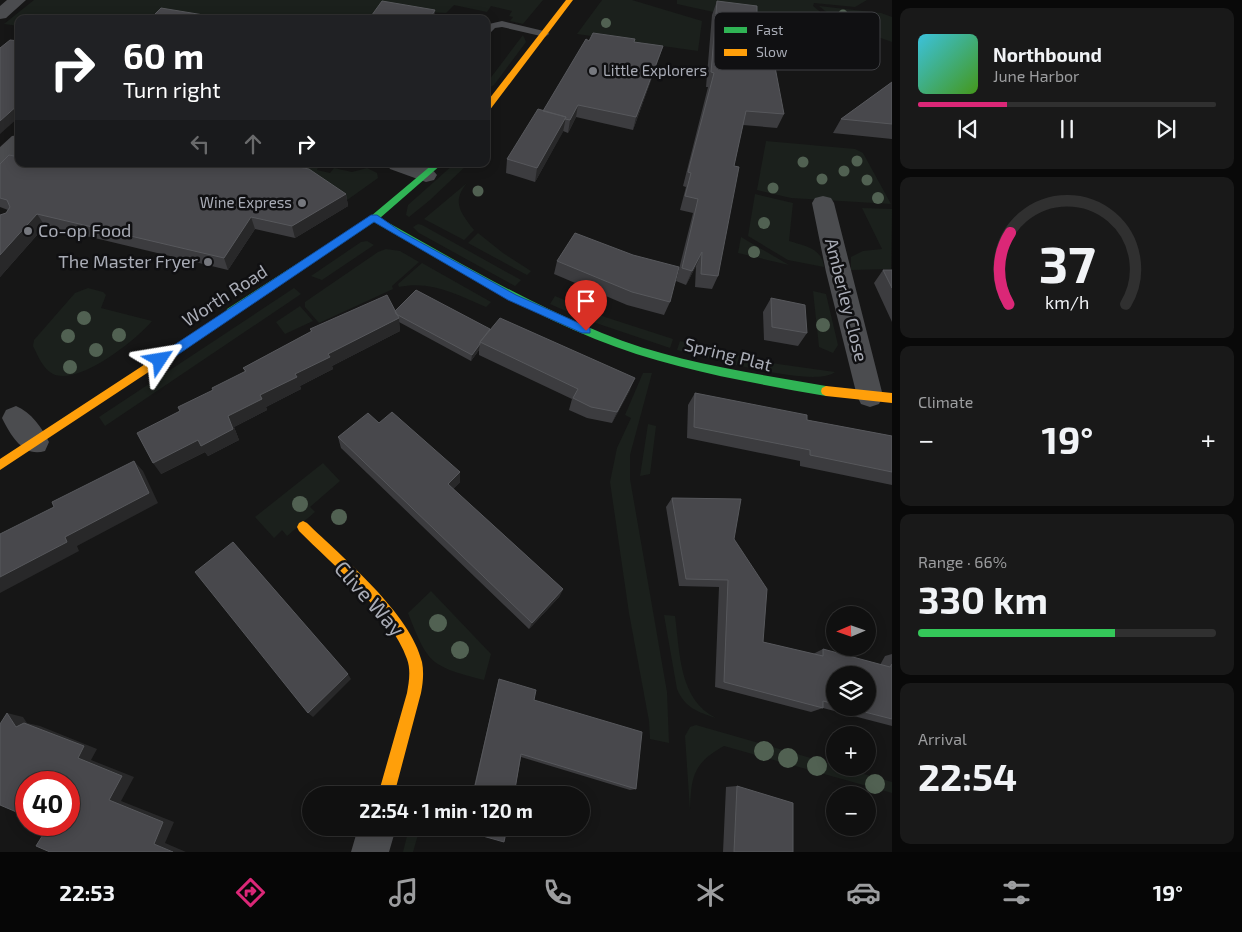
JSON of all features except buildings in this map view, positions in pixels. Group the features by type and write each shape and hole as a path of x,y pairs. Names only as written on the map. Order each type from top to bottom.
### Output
{"street":[{"path":"0,14 18,0"},
{"path":"490,103 570,0"},
{"path":"418,167 432,169"},
{"name":"Worth Road","path":"0,465 374,218 432,169"},
{"name":"Amberley Close","path":"824,203 838,272 881,397"},
{"name":"Spring Plat","path":"374,218 512,298 560,321 629,346 722,373 802,388 881,397"},
{"path":"16,418 36,442"},
{"name":"Clive Way","path":"303,527 390,620 407,641 414,658 416,677 414,693 388,786"},
{"path":"370,852 375,836"}],"lane":[{"path":"490,29 492,26 502,24 545,34"}],"shaded area":[{"path":"34,0 543,0 523,24 510,21 513,17 509,16 512,11 491,6 487,12 454,5 446,13 423,12 421,15 15,15"},
{"path":"602,0 632,0 702,21 698,51 577,34"},
{"path":"677,0 867,0 855,7 814,3 813,6 820,12 714,12 677,4"},
{"path":"819,6 872,12 826,12"},
{"path":"880,13 892,17 892,42 880,38"},
{"path":"15,15 15,25 4,24"},
{"path":"523,35 526,42 494,85 490,87 490,79"},
{"path":"766,141 855,149 863,153 891,204 791,198 757,190"},
{"path":"307,167 318,167 317,170 330,173 334,168 352,172 367,168 377,173 378,178 343,203 299,178"},
{"path":"451,167 465,167 409,217 406,215 408,205"},
{"path":"467,183 462,190 459,202 462,213 474,230 464,240 424,219"},
{"path":"755,194 793,203 789,241 812,249 820,256 824,267 788,260 748,236"},
{"path":"862,208 892,209 891,269 851,270 851,257 863,251 882,249"},
{"path":"418,224 521,280 515,286 419,233 413,227"},
{"path":"478,233 503,253 531,271 527,275 468,243"},
{"path":"741,237 789,265 738,253"},
{"path":"367,241 374,245 322,280 311,276 361,242"},
{"path":"386,249 400,251 419,262 392,286 393,289 319,323 305,307 305,302 378,252"},
{"path":"422,263 491,302 486,307 433,287 411,285 399,287 398,284"},
{"path":"88,288 103,292 106,295 101,308 152,321 133,339 92,368 64,376 53,374 46,369 39,358 33,346 34,340 75,293"},
{"path":"294,288 301,294 105,426 99,417"},
{"path":"813,291 826,294 838,345 833,353 819,347"},
{"path":"555,296 605,317 673,339 670,348 584,319 550,304"},
{"path":"300,306 313,321 285,334 276,322"},
{"path":"680,341 771,363 835,372 823,376 806,377 734,365 677,350"},
{"path":"643,373 652,373 630,455 630,479 667,692 669,743 650,739 649,721 629,613 610,482 617,448 631,418 625,415"},
{"path":"648,424 656,426 650,474 640,476"},
{"path":"323,463 340,481 310,507 315,512 287,536 282,530 274,538 255,517"},
{"path":"431,591 491,654 484,680 441,666 433,660 421,643 408,613"},
{"path":"664,615 675,616 680,660 688,688 704,710 716,718 703,714 688,705 680,695 677,689"},
{"path":"696,725 826,762 826,775 724,746 706,759 696,772 691,789 690,811 685,736 690,727"},
{"path":"831,776 871,776 892,782 892,793 876,789 876,786 867,786"},
{"path":"407,836 418,836 413,852 403,852"}],"traffic: fast":[{"path":"231,312 374,218 434,167"},
{"path":"374,218 520,301 599,336 639,350 723,373 826,391"}],"traffic: slow":[{"path":"490,104 570,0"},
{"path":"0,465 231,312"},
{"path":"826,391 892,398"},
{"path":"303,527 381,606 395,624 414,659 416,667 414,693 388,786"}],"place":[{"name":"Little Explorers","path":"593,71"},
{"name":"Wine Express","path":"302,203"},
{"name":"Co-op Food","path":"28,231"},
{"name":"The Master Fryer","path":"208,262"}],"route":[{"path":"160,360 374,218 512,298 586,331"}]}
